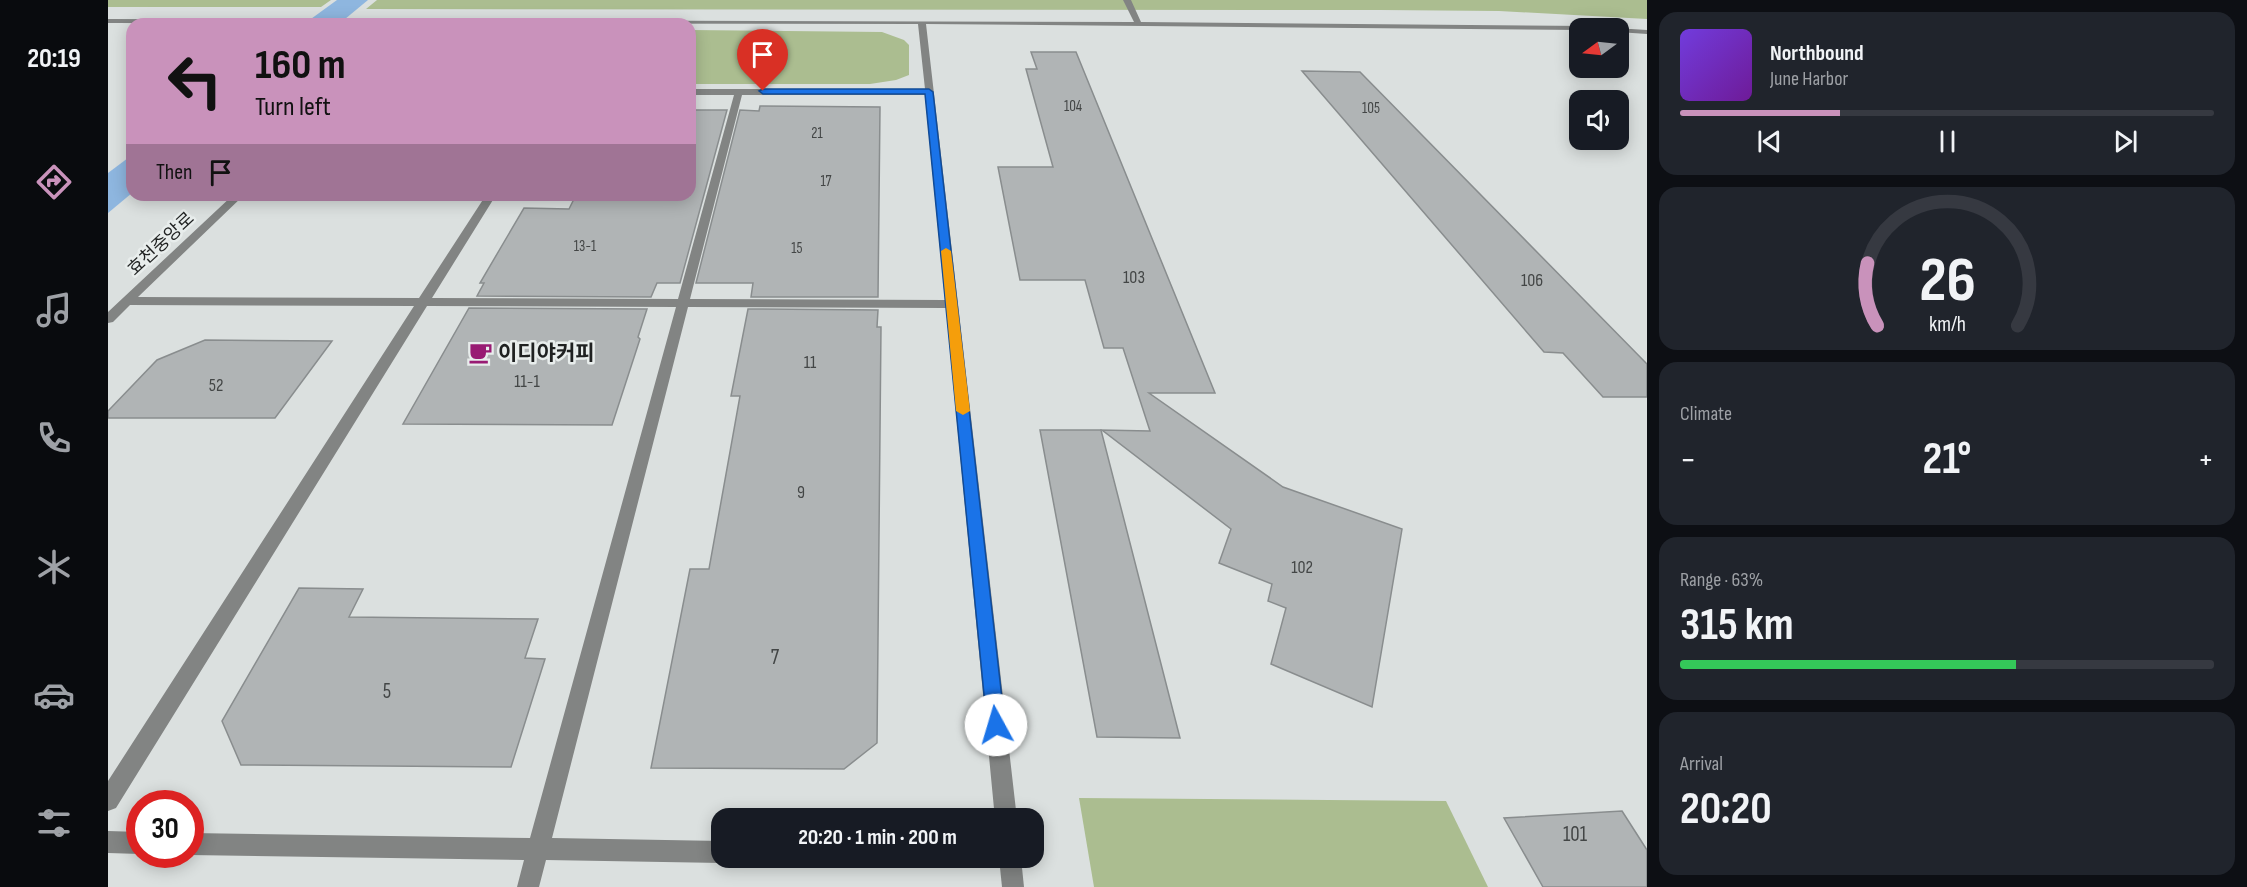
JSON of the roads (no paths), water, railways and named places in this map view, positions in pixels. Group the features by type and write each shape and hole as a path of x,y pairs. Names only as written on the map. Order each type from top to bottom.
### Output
{"street":[{"path":"1127,0 1138,23"},
{"path":"108,21 126,21"},
{"path":"696,22 1138,23 1569,28"},
{"path":"922,22 1005,808"},
{"path":"1629,31 1647,32"},
{"path":"528,887 739,91"},
{"path":"696,92 929,92"},
{"name":"효천중앙로","path":"108,319 233,201"},
{"path":"108,800 487,201"},
{"path":"127,301 952,304"},
{"path":"108,842 126,843"},
{"path":"204,844 711,852"},
{"path":"1011,868 1013,887"}],"water":[{"path":"337,0 368,0 346,18 312,18"},
{"path":"126,160 126,198 108,213 108,173"}],"place":[{"name":"이디야커피","path":"480,353"}]}
